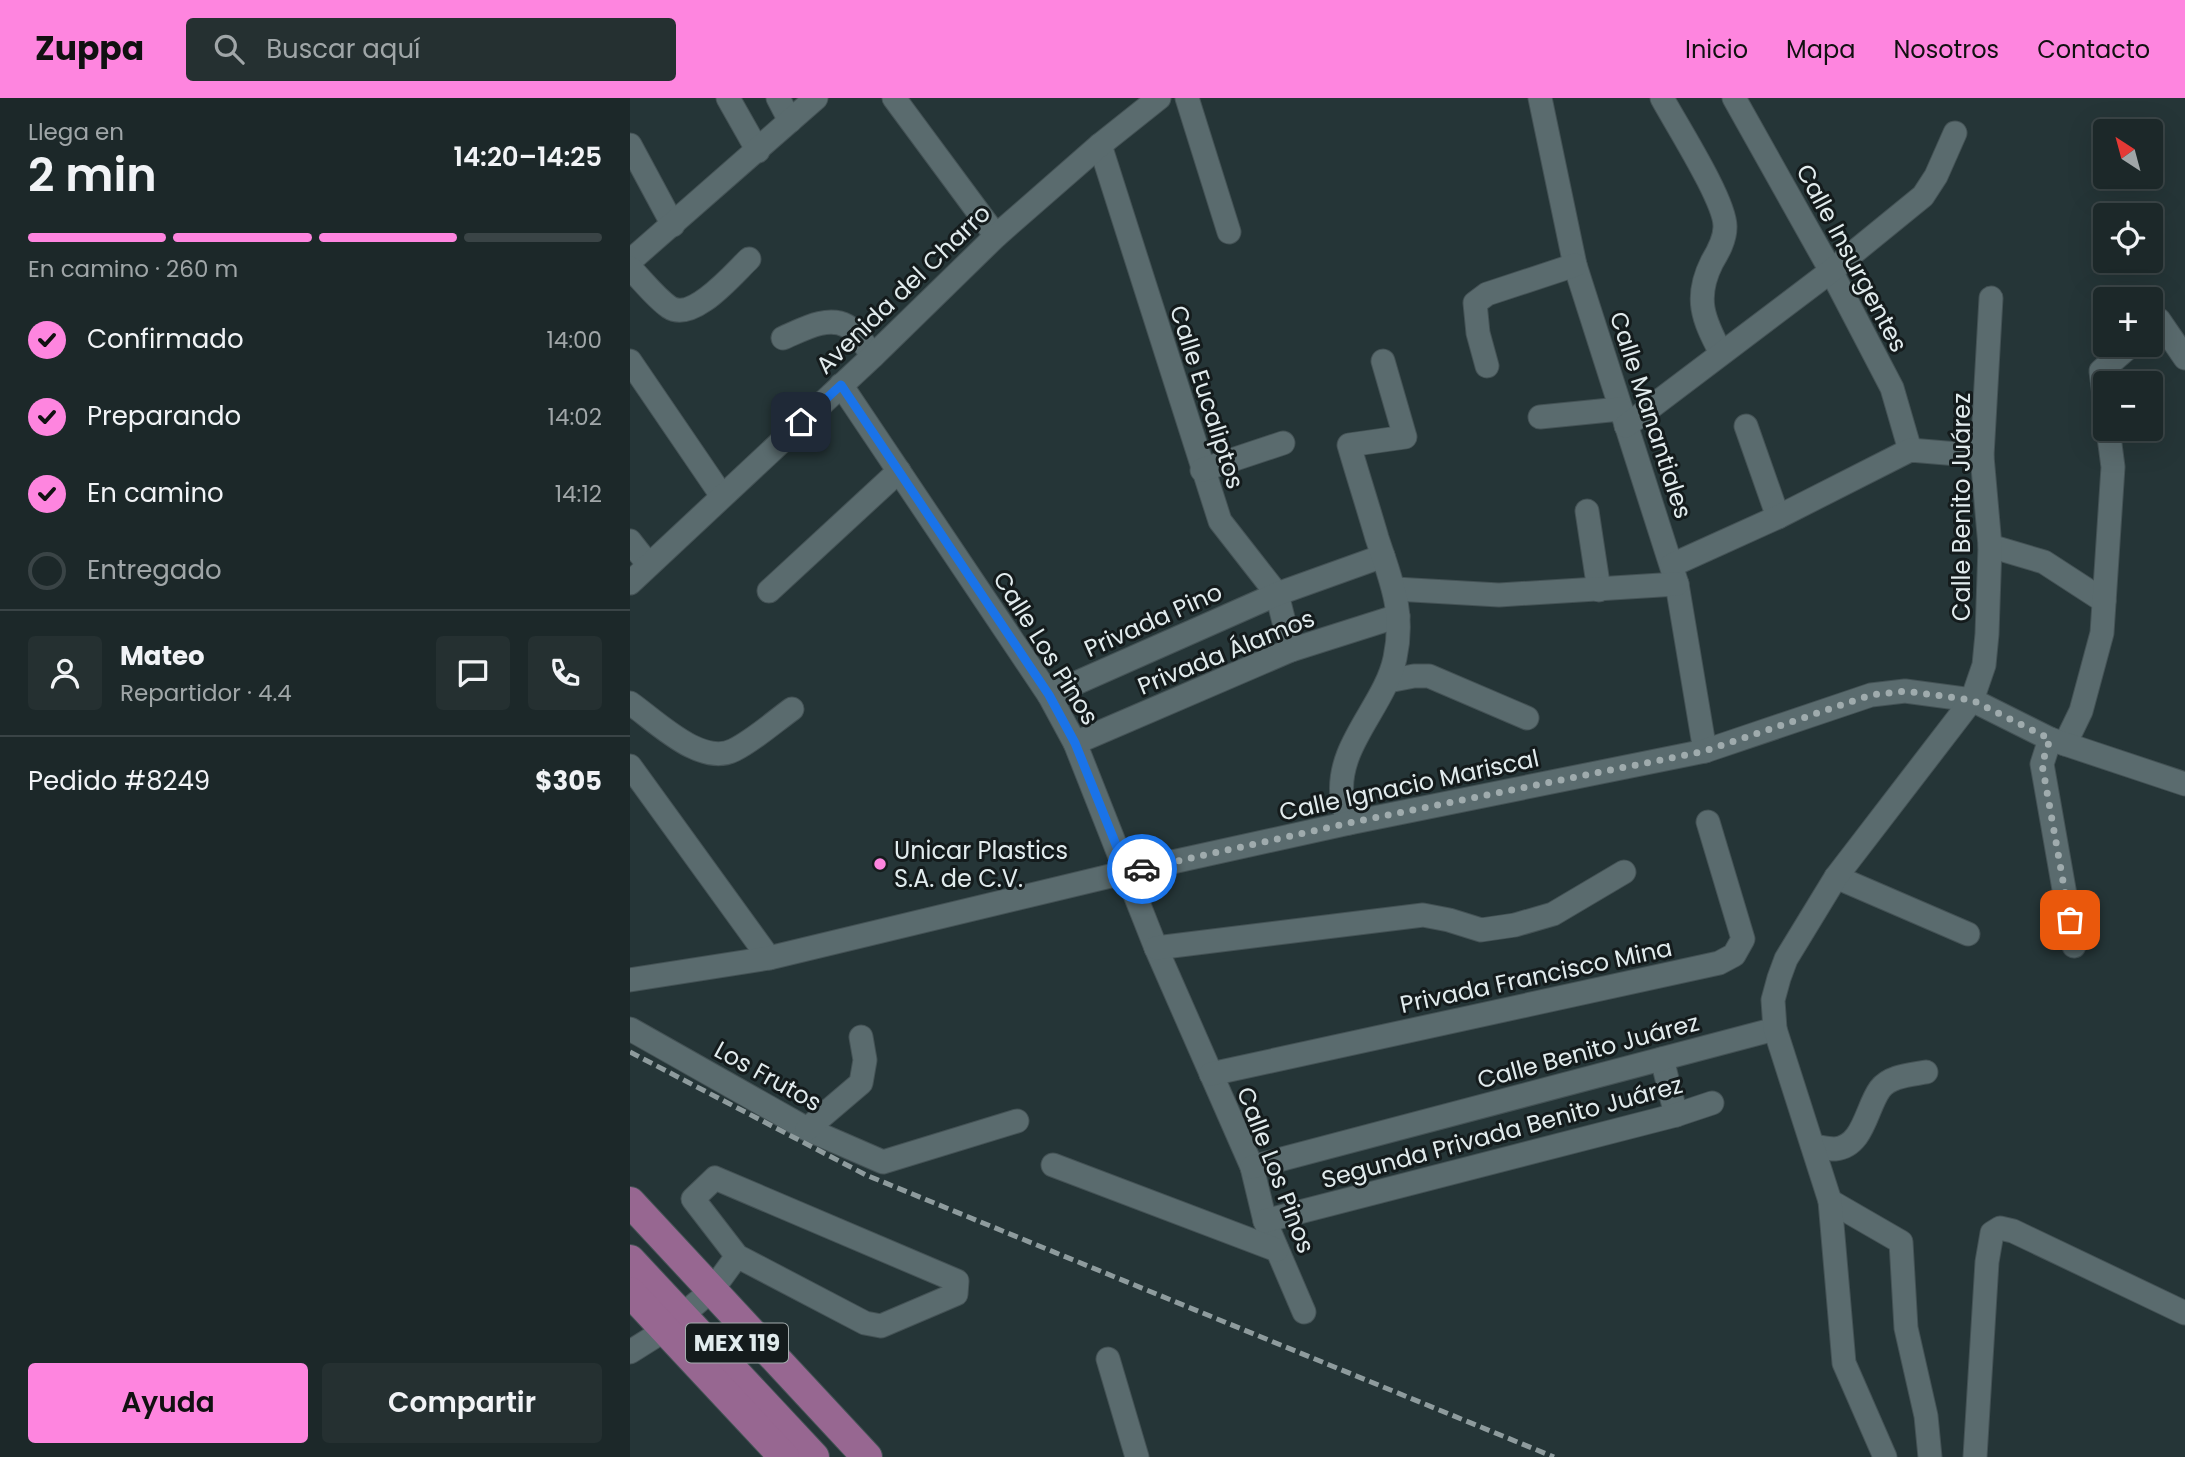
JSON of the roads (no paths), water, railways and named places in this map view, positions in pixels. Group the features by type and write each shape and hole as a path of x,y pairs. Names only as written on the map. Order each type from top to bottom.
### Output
{"main road":[{"path":"630,1202 690,1309 783,1457"},
{"name":"MEX 119","path":"630,1231 690,1309 814,1457"},
{"name":"MEX 119","path":"630,1260 690,1309 841,1457"},
{"path":"630,1292 690,1309 867,1457"}],"street":[{"path":"728,98 758,151"},
{"path":"778,98 790,121"},
{"path":"630,261 816,98"},
{"path":"894,98 996,236"},
{"name":"Avenida del Charro","path":"630,583 873,356 996,236 1100,145 1159,98"},
{"path":"1187,98 1229,232"},
{"name":"Calle Manantiales","path":"1539,98 1575,265 1675,575 1705,751"},
{"path":"1662,98 1720,202 1726,226 1721,245 1707,272 1700,299 1705,323 1721,353"},
{"name":"Calle Insurgentes","path":"1734,98 1831,271 1892,388 1910,450"},
{"path":"1540,417 1623,417 1721,353 1831,271 1923,196 1937,176 1955,133"},
{"path":"630,145 673,225"},
{"name":"Calle Eucaliptos","path":"1100,145 1220,521 1277,594 1291,650"},
{"path":"630,268 671,309 684,311 698,306 749,259"},
{"path":"1487,366 1478,333 1475,303 1487,294 1575,265"},
{"name":"Calle Benito Juárez","path":"1252,1167 1775,1029 1773,1000 1786,959 1836,877 1972,700 1985,655 1990,546 1982,456 1991,298"},
{"path":"783,338 823,323 837,323 849,327 873,356"},
{"path":"2163,332 2185,358"},
{"path":"2101,371 2117,357"},
{"path":"630,361 722,496"},
{"path":"1349,823 1342,797 1343,772 1351,749 1388,681 1395,657 1398,616 1395,589 1349,445 1405,437 1383,361"},
{"name":"Calle Los Pinos","path":"841,385 1049,695 1075,743 1156,948 1252,1167 1265,1221 1304,1312"},
{"path":"1746,426 1778,517"},
{"path":"2074,946 2042,764 2081,711 2102,633 2113,467 2110,441"},
{"path":"1202,470 1283,443"},
{"path":"1395,589 1499,595 1599,590 1675,575 1778,517 1910,450 1982,456"},
{"path":"769,591 899,471"},
{"path":"1587,511 1599,590"},
{"path":"630,541 648,564"},
{"path":"1990,546 2044,562 2105,601"},
{"name":"Privada Pino","path":"1049,695 1277,594 1383,556"},
{"name":"Privada Álamos","path":"1075,743 1291,650 1398,616"},
{"path":"1388,681 1429,676 1527,718"},
{"name":"Calle Ignacio Mariscal","path":"630,980 769,958 1127,872 1349,823 1705,751 1871,695 1905,691 1972,700 2058,742 2185,784"},
{"path":"630,703 695,750 714,754 733,751 792,709"},
{"path":"630,766 769,958"},
{"name":"Privada Francisco Mina","path":"1211,1074 1719,962 1734,955 1743,939 1708,822"},
{"path":"1156,948 1423,915 1481,930 1515,925 1553,914 1624,872"},
{"path":"1836,877 1968,934"},
{"name":"Los Frutos","path":"630,1029 807,1129 883,1162 1017,1121"},
{"path":"1775,1029 1830,1201 1844,1363 1885,1457"},
{"path":"807,1129 861,1083 865,1059 861,1037"},
{"path":"1661,1059 1676,1115"},
{"path":"1813,1146 1835,1149 1849,1144 1859,1131 1880,1088 1894,1079 1926,1072"},
{"name":"Segunda Privada Benito Juárez","path":"1265,1221 1676,1115 1712,1102"},
{"path":"1053,1164 1278,1250"},
{"path":"715,1178 957,1281 956,1294 881,1326 865,1323 737,1256 693,1199 715,1178"},
{"path":"1830,1201 1901,1242 1906,1328 1926,1416 1930,1457"},
{"path":"1975,1457 1987,1262 1992,1233 2000,1228 2013,1231 2185,1313"},
{"path":"630,1352 690,1309 737,1256"},
{"path":"1108,1359 1137,1457"}],"railway":[{"path":"630,1052 866,1175 1554,1457"}],"place":[{"name":"Unicar Plastics S.A. de C.V.","path":"880,864"}]}
